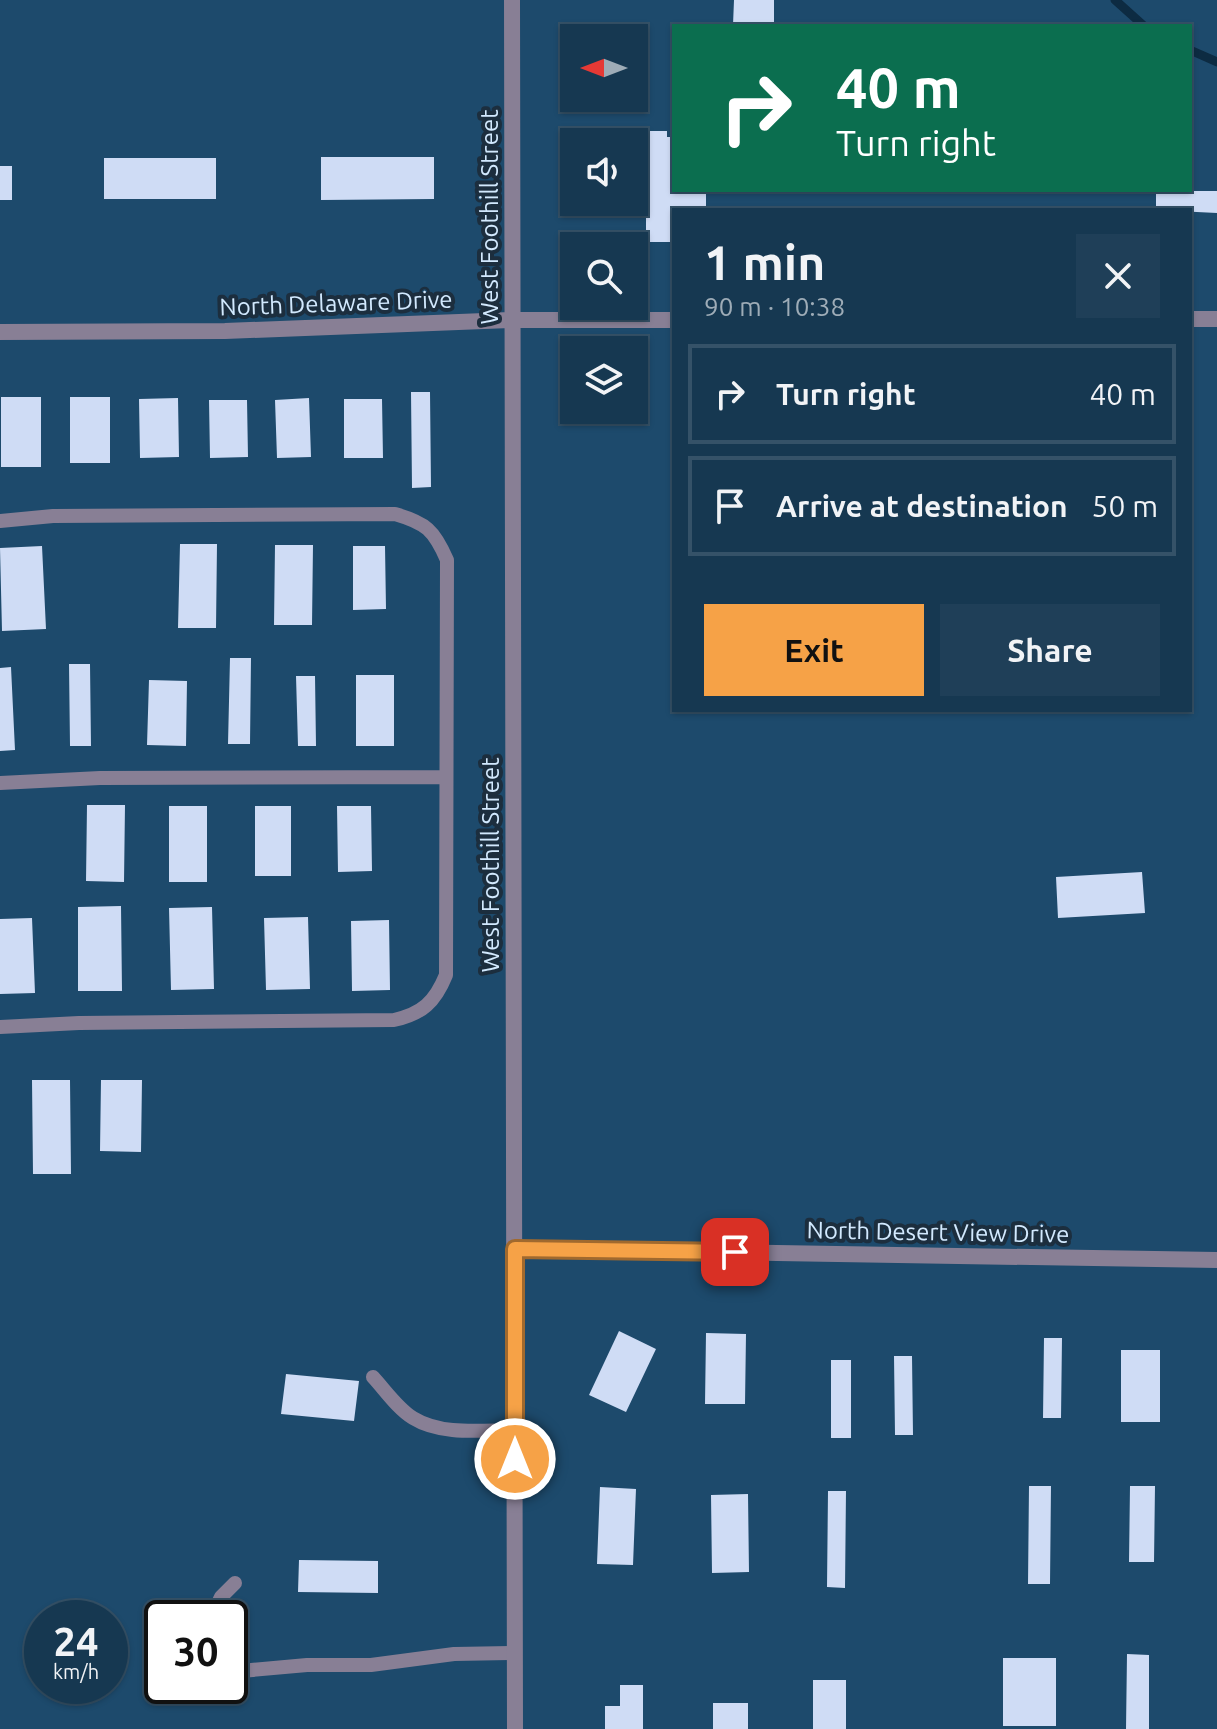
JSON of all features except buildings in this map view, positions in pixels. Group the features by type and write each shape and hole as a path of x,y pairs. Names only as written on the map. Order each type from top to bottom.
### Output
{"street":[{"name":"West Foothill Street","path":"512,0 515,1729"},
{"path":"1192,319 1217,319"},
{"name":"North Delaware Drive","path":"0,332 225,331 513,320 672,320"},
{"name":"North Desert View Drive","path":"515,1249 1217,1260"}],"lane":[{"path":"0,521 53,516 395,514 420,521 437,538 447,560 446,975 437,997 416,1015 394,1020 79,1023 0,1027"},
{"path":"0,783 100,778 446,777"},
{"path":"373,1377 405,1412 424,1423 454,1430 515,1430"},
{"path":"220,1600 235,1583"},
{"path":"248,1670 307,1665 371,1665 454,1654 515,1653"}],"waterway":[{"path":"1115,0 1142,24"},
{"path":"1192,51 1217,62"}],"route":[{"path":"515,1459 515,1249 735,1252"}]}
